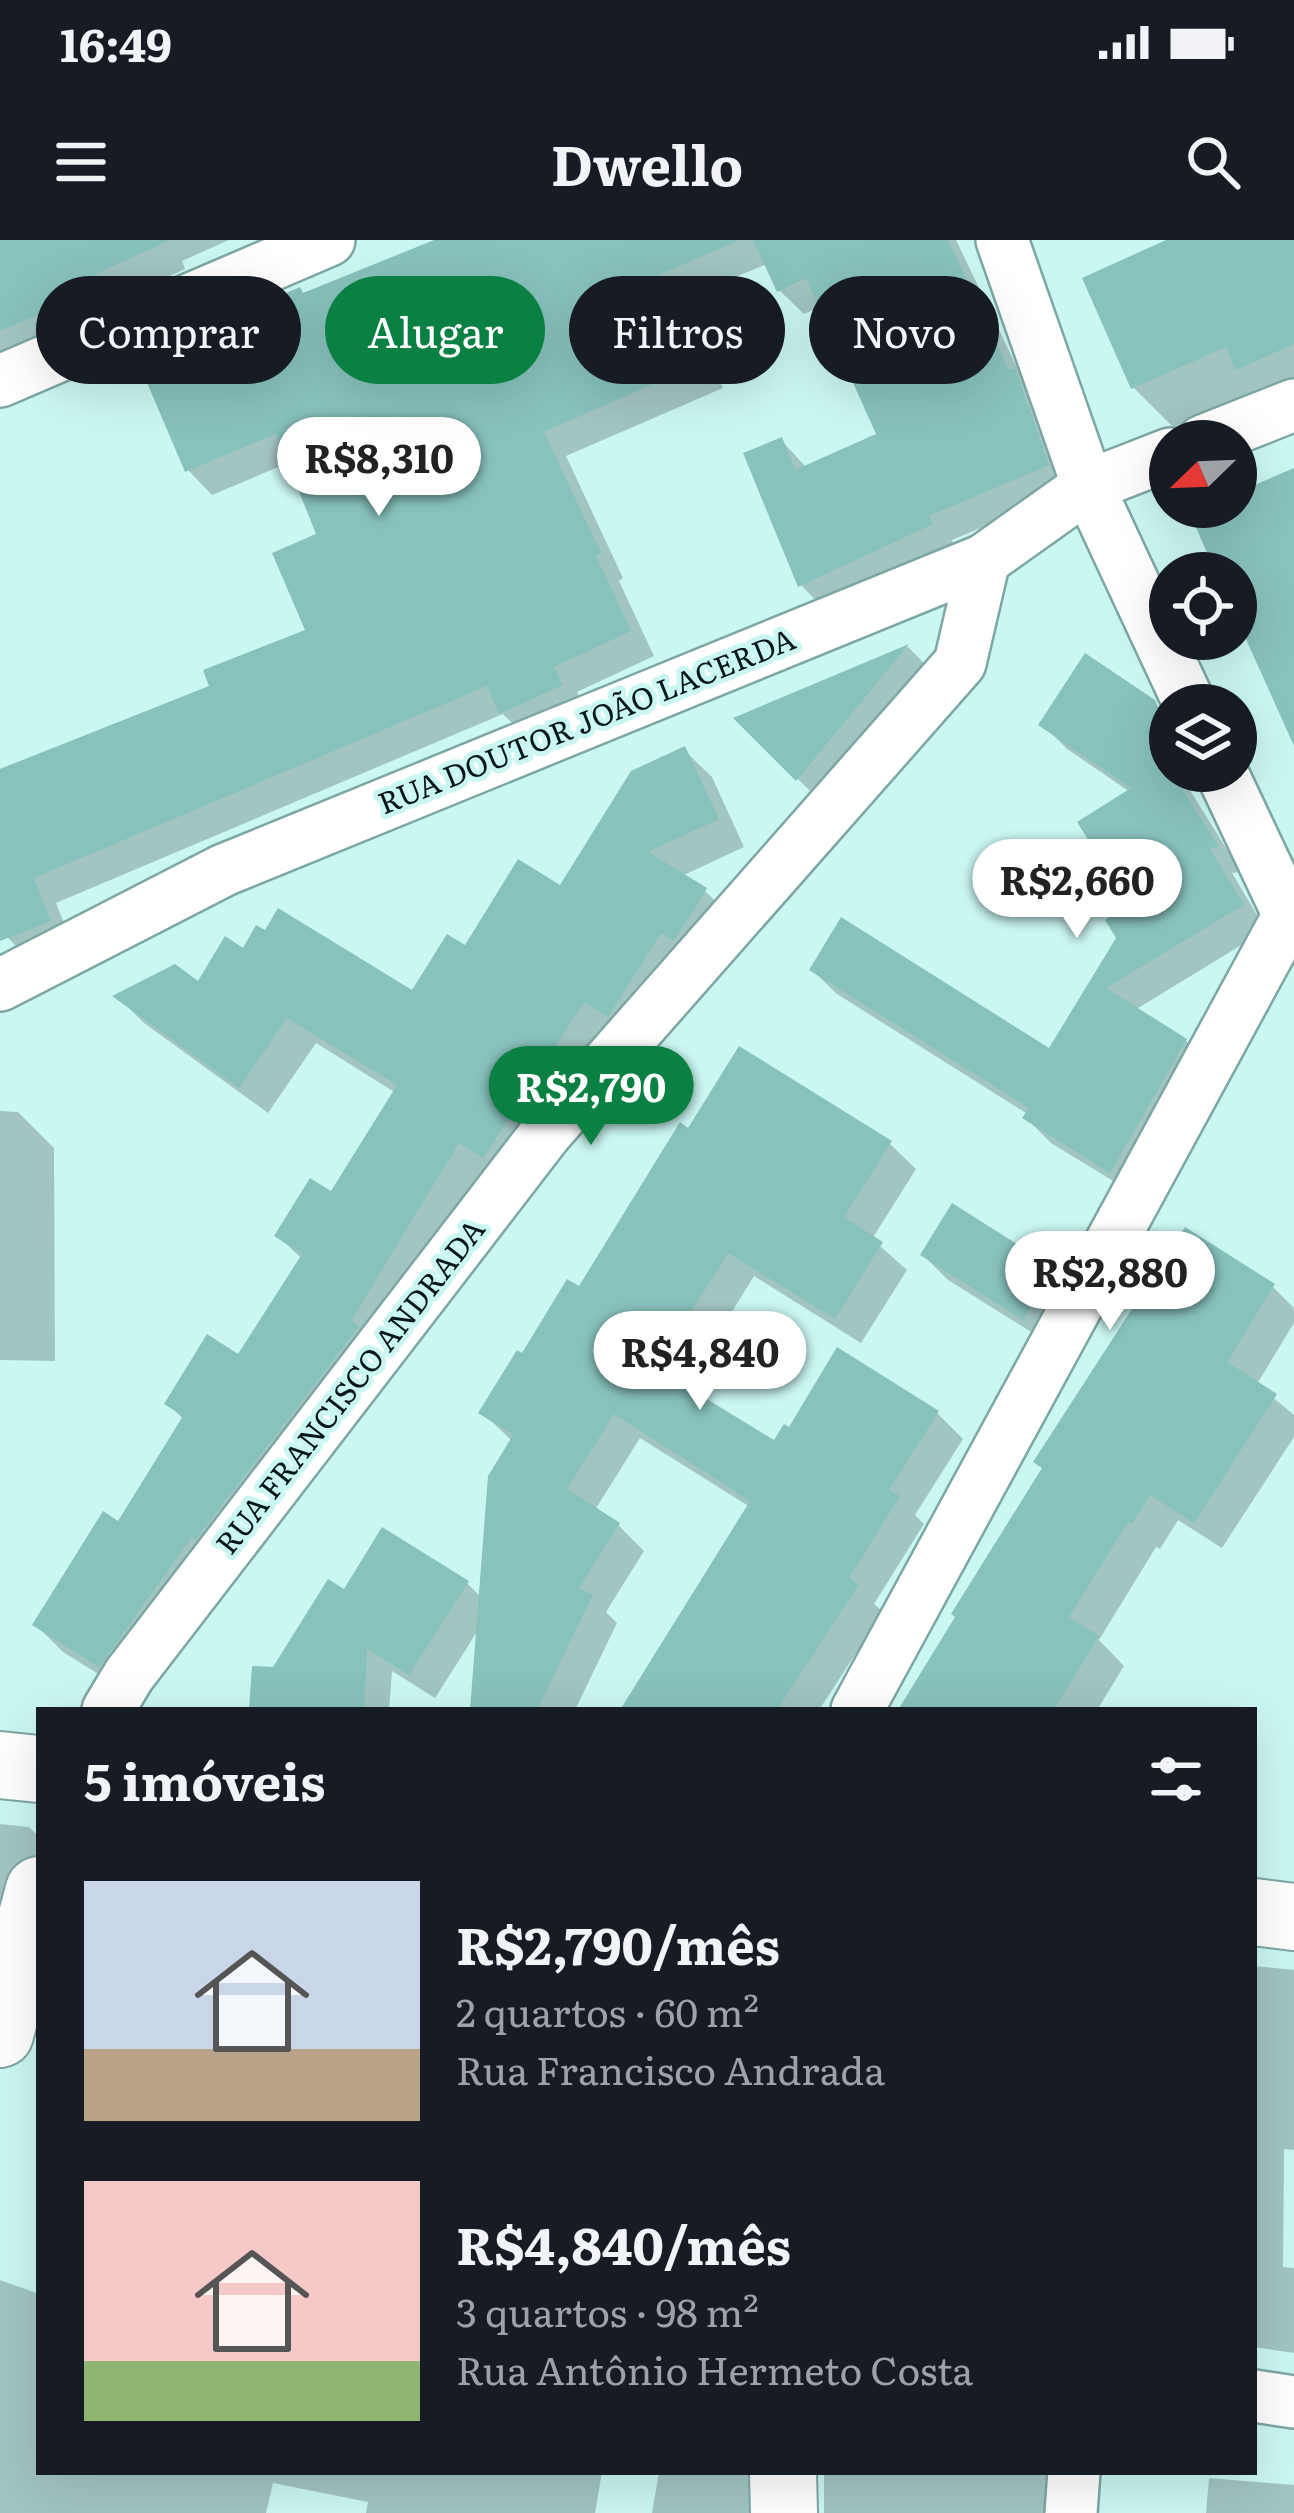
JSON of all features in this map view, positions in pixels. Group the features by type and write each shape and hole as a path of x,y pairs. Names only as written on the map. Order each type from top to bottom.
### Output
{"main road":[{"path":"0,1765 36,1769"},
{"path":"0,2034 36,1901"},
{"path":"1257,1912 1294,1917"},
{"path":"783,2475 784,2513"}],"street":[{"path":"0,381 329,240"},
{"path":"1002,240 1088,487 1180,684"},
{"path":"1256,420 1294,405"},
{"name":"RUA DOUTOR JOÃO LACERDA","path":"0,985 224,870 984,560 1088,487 1149,462"},
{"name":"RUA FRANCISCO ANDRADA","path":"110,1707 128,1675 546,1133 960,663 984,560"},
{"path":"859,1707 1291,921 1231,792"},
{"path":"1257,2396 1294,2402"},
{"path":"1071,2513 1074,2475"}],"building":[{"path":"0,240 170,240 94,276 36,276 36,316 0,331"},
{"path":"434,240 740,240 662,276 569,276 569,384 653,384 544,432 601,553 596,556 631,631 554,667 563,685 499,714 487,686 34,878 51,921 0,941 0,769 209,686 203,670 305,630 272,553 316,534 276,434 185,472 148,384 301,384 301,289 303,293 325,284 325,384 545,384 545,276 345,276"},
{"path":"753,240 948,240 965,276 809,276 809,285 806,278 785,288 785,276 770,276"},
{"path":"1166,240 1294,240 1294,344 1236,370 1226,347 1131,389 1082,278"},
{"path":"999,349 1009,370 1015,368 1049,465 929,516 933,524 798,587 743,453 782,437 795,470 876,434 854,384 999,384"},
{"path":"1294,468 1294,746 1255,660 1257,552 1207,552 1196,528 1257,528 1257,484"},
{"path":"909,644 796,781 733,718"},
{"path":"1085,653 1149,696 1149,792 1184,792 1219,847 1210,849 1244,905 1106,988 1187,1039 1110,1173 1022,1118 1029,1108 809,970 841,917 1049,1048 1116,938 1105,920 1129,905 1077,822 1131,788 1038,725"},
{"path":"685,746 719,819 648,852 707,888 674,941 661,933 608,1017 584,1002 483,1158 459,1143 351,1321 359,1326 195,1540 192,1537 99,1667 32,1625 103,1511 118,1521 183,1416 164,1404 207,1334 238,1354 302,1254 274,1236 310,1178 331,1191 397,1085 287,1018 239,1088 112,996 175,964 198,981 225,936 243,948 256,925 265,930 278,908 412,990 447,934 465,945 518,859 560,885 631,771"},
{"path":"739,1046 892,1141 844,1217 883,1242 835,1319 728,1253 671,1344 681,1350 666,1374 774,1440 784,1424 789,1427 837,1347 939,1411 889,1490 900,1496 849,1578 859,1584 779,1707 622,1707 750,1501 614,1414 567,1489 620,1523 579,1588 593,1595 538,1707 470,1707 488,1476 513,1435 478,1413 567,1279 579,1286 680,1122 688,1128"},
{"path":"952,1203 1055,1268 1023,1320 920,1255"},
{"path":"1185,1227 1275,1284 1227,1362 1277,1394 1194,1523 1150,1495 1132,1524 1128,1522 1069,1617 1099,1636 1056,1707 900,1707 1042,1468 1033,1462"},
{"path":"382,1527 469,1581 409,1675 367,1649 364,1707 249,1707 252,1666 273,1667 328,1579 344,1589"}]}
